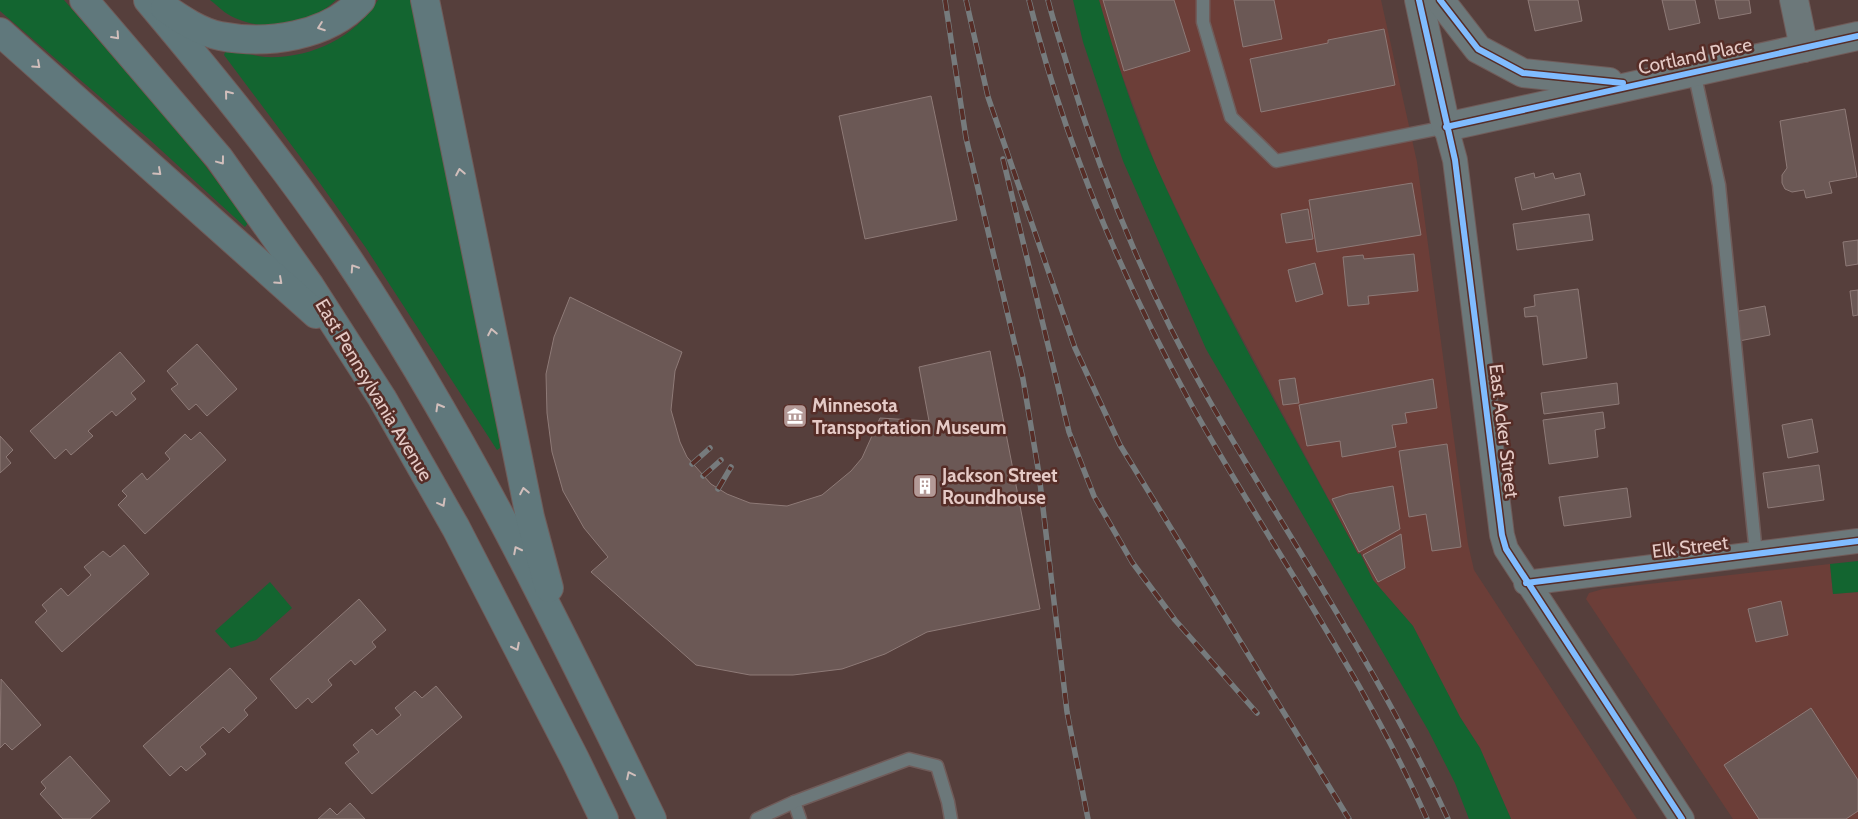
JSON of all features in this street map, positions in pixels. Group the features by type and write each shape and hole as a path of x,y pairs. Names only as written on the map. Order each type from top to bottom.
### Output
{"main road":[{"name":"East Pennsylvania Avenue","path":"84,0 219,158 268,224 382,398 456,528 604,819"},
{"path":"148,0 256,130 345,254 420,374 450,425 563,640 652,819"},
{"path":"156,0 199,29 219,36 268,39 324,27 345,14 360,0"},
{"path":"425,0 530,517 563,640"},
{"path":"0,32 345,340"}],"street":[{"name":"East Acker Street","path":"1420,0 1454,160 1502,535 1506,550 1682,819"},
{"path":"1440,0 1478,49 1523,73 1638,84"},
{"path":"1794,0 1804,48"},
{"name":"Cortland Place","path":"1446,127 1858,36"},
{"name":"Elk Street","path":"1526,583 1858,541"}],"lane":[{"path":"1203,0 1204,22 1231,117 1276,161 1446,127"},
{"path":"1694,72 1719,185 1756,554"},
{"path":"757,819 794,802 909,759 937,766 951,819"},
{"path":"794,802 800,819"}],"shaded area":[{"path":"1099,0 1381,0 1417,162 1468,544 1474,570 1637,819 1511,819 1480,748 1460,717 1413,626 1373,580 1361,553 1358,554 1202,263 1156,166 1115,56"},
{"path":"1830,564 1833,594 1858,592 1858,819 1733,819 1586,599 1589,593 1603,589"}],"green space":[{"path":"0,0 64,0 192,148 248,223 245,227 149,139 0,11"},
{"path":"210,0 336,0 326,9 301,21 288,24 261,25 235,18"},
{"path":"378,0 411,0 497,426 500,448 497,450 366,248 224,55 226,50 265,57 282,57 314,50 343,36 356,26"},
{"path":"1073,0 1099,0 1118,64 1140,127 1157,168 1204,266 1373,580 1413,626 1460,717 1480,748 1511,819 1469,819 1455,783 1428,730 1206,349 1123,161 1083,42"},
{"path":"1858,561 1858,592 1833,594 1830,564"},
{"path":"270,582 292,608 256,640 231,648 215,631"}],"building":[{"path":"1103,0 1174,0 1190,51 1124,71"},
{"path":"1234,0 1274,0 1282,39 1243,47"},
{"path":"1528,0 1578,0 1582,21 1535,31"},
{"path":"1662,0 1695,0 1700,23 1669,30"},
{"path":"1715,0 1749,0 1751,13 1719,19"},
{"path":"1384,29 1395,85 1261,112 1250,59 1328,43 1328,40"},
{"path":"931,96 957,220 865,239 839,116"},
{"path":"1845,109 1857,177 1829,182 1832,193 1806,198 1804,190 1792,192 1785,189 1782,183 1782,175 1787,168 1780,121"},
{"path":"1534,173 1535,178 1553,173 1555,179 1580,173 1585,195 1522,210 1515,178"},
{"path":"1412,183 1421,235 1317,252 1309,200"},
{"path":"1308,209 1313,239 1286,243 1281,214"},
{"path":"1589,214 1593,240 1517,250 1513,224"},
{"path":"1858,240 1858,264 1846,266 1843,242"},
{"path":"1414,254 1418,291 1368,296 1369,304 1348,306 1343,257 1363,255 1364,259"},
{"path":"1315,263 1323,294 1296,302 1288,270"},
{"path":"1578,289 1587,358 1543,365 1537,316 1525,317 1524,308 1535,306 1534,295"},
{"path":"1858,290 1858,315 1853,316 1850,291"},
{"name":"Jackson Street Roundhouse","path":"570,297 682,352 675,371 671,410 680,442 687,457 711,484 727,494 750,503 787,506 822,495 851,471 862,458 880,418 929,421 919,367 990,351 1040,609 927,632 885,654 842,669 793,675 750,675 696,665 591,572 608,557 584,528 563,491 552,452 547,413 546,374 554,337"},
{"path":"1765,306 1770,335 1739,341 1734,312"},
{"path":"197,344 237,389 207,416 196,404 189,410 171,389 178,384 167,371"},
{"path":"120,352 145,381 131,393 136,399 116,416 112,411 88,431 93,436 71,455 66,449 55,459 30,431"},
{"path":"1295,378 1299,403 1283,405 1279,380"},
{"path":"1433,379 1437,408 1405,413 1407,423 1392,425 1396,447 1342,457 1340,441 1307,446 1299,405"},
{"path":"1617,383 1619,404 1544,414 1541,393"},
{"path":"1603,412 1605,428 1595,430 1598,457 1549,464 1543,420"},
{"path":"1812,419 1818,452 1788,458 1782,425"},
{"path":"200,432 226,460 145,534 118,505 127,496 122,491 142,473 147,480 170,459 165,453 185,434 191,440"},
{"path":"0,436 13,450 6,457 11,463 0,473"},
{"path":"1447,444 1461,547 1432,551 1426,514 1409,517 1399,451"},
{"path":"1819,465 1824,500 1768,508 1763,473"},
{"path":"1393,486 1400,529 1359,552 1332,499 1348,494"},
{"path":"1627,488 1631,517 1564,526 1559,497"},
{"path":"1401,534 1405,568 1378,582 1363,555"},
{"path":"124,545 149,574 62,652 35,622 47,611 42,605 61,588 68,596 91,575 84,567 103,551 110,557"},
{"path":"359,599 386,630 372,642 376,647 355,665 351,660 328,680 332,685 312,703 308,698 296,709 270,679"},
{"path":"1781,601 1788,635 1756,642 1748,609"},
{"path":"230,668 257,698 244,710 248,715 229,733 223,727 200,747 206,754 186,771 181,766 170,776 143,746"},
{"path":"1,679 41,725 12,750 5,743 0,748"},
{"path":"436,686 462,717 372,794 345,763 359,752 353,745 372,729 377,735 401,715 395,708 415,691 422,698"},
{"path":"1811,708 1858,780 1858,811 1846,819 1759,819 1724,765"},
{"path":"70,756 110,801 90,819 63,819 40,794 46,788 41,782"},
{"path":"350,803 365,819 318,819 330,808 337,815"}],"railway":[{"path":"945,0 966,138 1023,379 1039,474 1067,712 1088,819"},
{"path":"966,0 988,97 1075,348 1120,445 1349,819"},
{"path":"1029,0 1043,53 1077,156 1118,258 1141,307 1191,404 1374,712 1427,819"},
{"path":"1048,0 1082,114 1097,156 1130,239 1167,321 1187,361 1239,452 1394,711 1448,819"},
{"path":"1003,159 1069,432 1094,496 1132,562 1175,620 1257,713"},
{"path":"692,464 710,448"},
{"path":"703,476 721,460"},
{"path":"718,489 731,467"}],"cycle path":[{"path":"1419,0 1455,160 1502,535 1506,549 1682,819"},
{"path":"1440,0 1478,49 1523,73 1623,83"},
{"path":"1446,127 1858,36"},
{"path":"1526,583 1858,541"}],"place":[{"name":"Minnesota Transportation Museum","path":"795,416"},
{"name":"Jackson Street Roundhouse","path":"925,486"}]}
